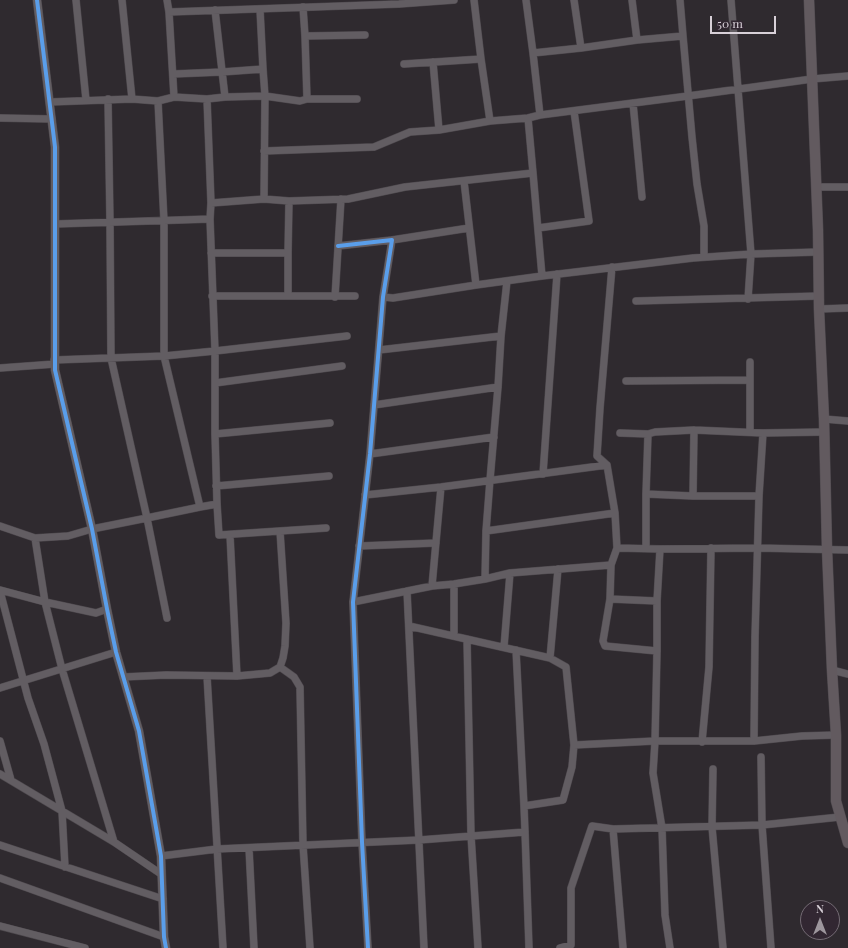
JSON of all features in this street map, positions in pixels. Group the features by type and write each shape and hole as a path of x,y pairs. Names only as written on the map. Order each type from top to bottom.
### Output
{"main road":[{"path":"809,0 824,419 827,549 836,735 836,802 848,843"}],"street":[{"path":"37,0 55,147 54,370 92,529 116,652 139,731 161,856 164,937 166,948"},
{"path":"76,0 86,100"},
{"path":"122,0 132,99"},
{"path":"167,0 174,97"},
{"path":"169,12 399,4 454,0"},
{"path":"474,0 490,121"},
{"path":"526,0 540,115"},
{"path":"574,0 581,48"},
{"path":"632,0 637,40"},
{"path":"680,0 697,184 704,226 704,257"},
{"path":"732,0 751,254 748,298"},
{"path":"303,7 307,99"},
{"path":"260,9 264,96 264,199"},
{"path":"215,10 225,97"},
{"path":"305,36 365,35"},
{"path":"533,53 637,40 683,36"},
{"path":"404,64 481,59"},
{"path":"433,62 439,130"},
{"path":"173,74 263,69"},
{"path":"264,152 374,147 410,132 439,130 490,121 528,118 540,115 812,78 848,76"},
{"path":"50,102 108,99 158,101 174,97 207,99 264,96 300,101 307,99 357,99"},
{"path":"108,99 111,358 147,518 167,618"},
{"path":"207,99 211,204 210,219 215,383 216,486 219,536 326,528"},
{"path":"158,101 164,221 164,356 200,507"},
{"path":"632,103 642,197"},
{"path":"538,228 589,221 574,111"},
{"path":"0,118 52,119"},
{"path":"528,118 542,276"},
{"path":"211,204 264,199 289,201 348,199 405,187 533,173"},
{"path":"464,181 476,285"},
{"path":"816,187 848,187"},
{"path":"334,297 340,199"},
{"path":"288,296 289,201"},
{"path":"55,224 210,219"},
{"path":"338,246 392,240 469,228"},
{"path":"368,948 362,842 353,602 370,454 383,297 392,240"},
{"path":"211,253 288,252"},
{"path":"383,297 394,298 557,274 704,257 818,252"},
{"path":"612,267 596,456 607,465 615,513 617,548 611,565 610,599 604,641 605,646 657,651"},
{"path":"543,474 557,274"},
{"path":"485,579 486,531 506,281"},
{"path":"212,296 354,296"},
{"path":"636,301 819,296"},
{"path":"819,309 848,308"},
{"path":"0,368 54,362 164,356 346,336"},
{"path":"378,350 501,336"},
{"path":"750,362 750,432"},
{"path":"215,383 342,366"},
{"path":"626,381 750,380"},
{"path":"374,405 498,387"},
{"path":"824,419 848,421"},
{"path":"215,434 330,423"},
{"path":"693,496 694,430"},
{"path":"620,433 648,434 655,432 694,430 763,433 824,432"},
{"path":"754,741 759,496 763,433"},
{"path":"646,548 648,434"},
{"path":"370,454 494,437"},
{"path":"365,495 441,487 607,465"},
{"path":"216,486 329,476"},
{"path":"432,586 441,487"},
{"path":"646,494 759,496"},
{"path":"0,526 36,538 68,536 92,529 217,504"},
{"path":"486,531 615,513"},
{"path":"123,676 237,676 270,674 280,667 284,658 286,623 280,531"},
{"path":"230,535 237,676"},
{"path":"36,538 45,602 62,669 114,842"},
{"path":"359,546 436,543"},
{"path":"617,548 758,548 848,550"},
{"path":"702,742 709,667 711,548"},
{"path":"660,549 657,601 654,773 662,828 665,914 670,948"},
{"path":"353,602 432,586 485,579 510,573 611,565"},
{"path":"550,658 558,569"},
{"path":"504,647 510,573"},
{"path":"454,584 454,636"},
{"path":"65,867 62,811 44,744 28,698 0,591 96,613 107,609"},
{"path":"407,591 424,948"},
{"path":"610,599 657,601"},
{"path":"409,626 550,658 566,667 574,745 572,767 563,800 524,806"},
{"path":"467,639 471,835 478,948"},
{"path":"516,650 529,948"},
{"path":"0,688 116,652"},
{"path":"280,667 294,676 300,687 304,845 310,948"},
{"path":"832,670 848,674"},
{"path":"207,676 223,948"},
{"path":"574,745 655,741 754,741 802,736 836,735"},
{"path":"0,741 11,780"},
{"path":"762,757 762,825 771,948"},
{"path":"713,769 712,827 723,948"},
{"path":"0,774 114,842 161,874"},
{"path":"560,948 571,947 571,888 592,826 613,829 712,827 762,825 840,817"},
{"path":"613,829 623,948"},
{"path":"161,856 217,849 419,840 524,832"},
{"path":"0,845 163,900"},
{"path":"249,848 254,948"},
{"path":"0,878 164,937"},
{"path":"0,926 85,948"}],"cycle path":[{"path":"37,0 55,147 55,370 92,529 116,652 139,731 161,856 164,937 166,948"},
{"path":"338,246 392,240 383,297 370,454 353,602 362,842 368,948"}]}
